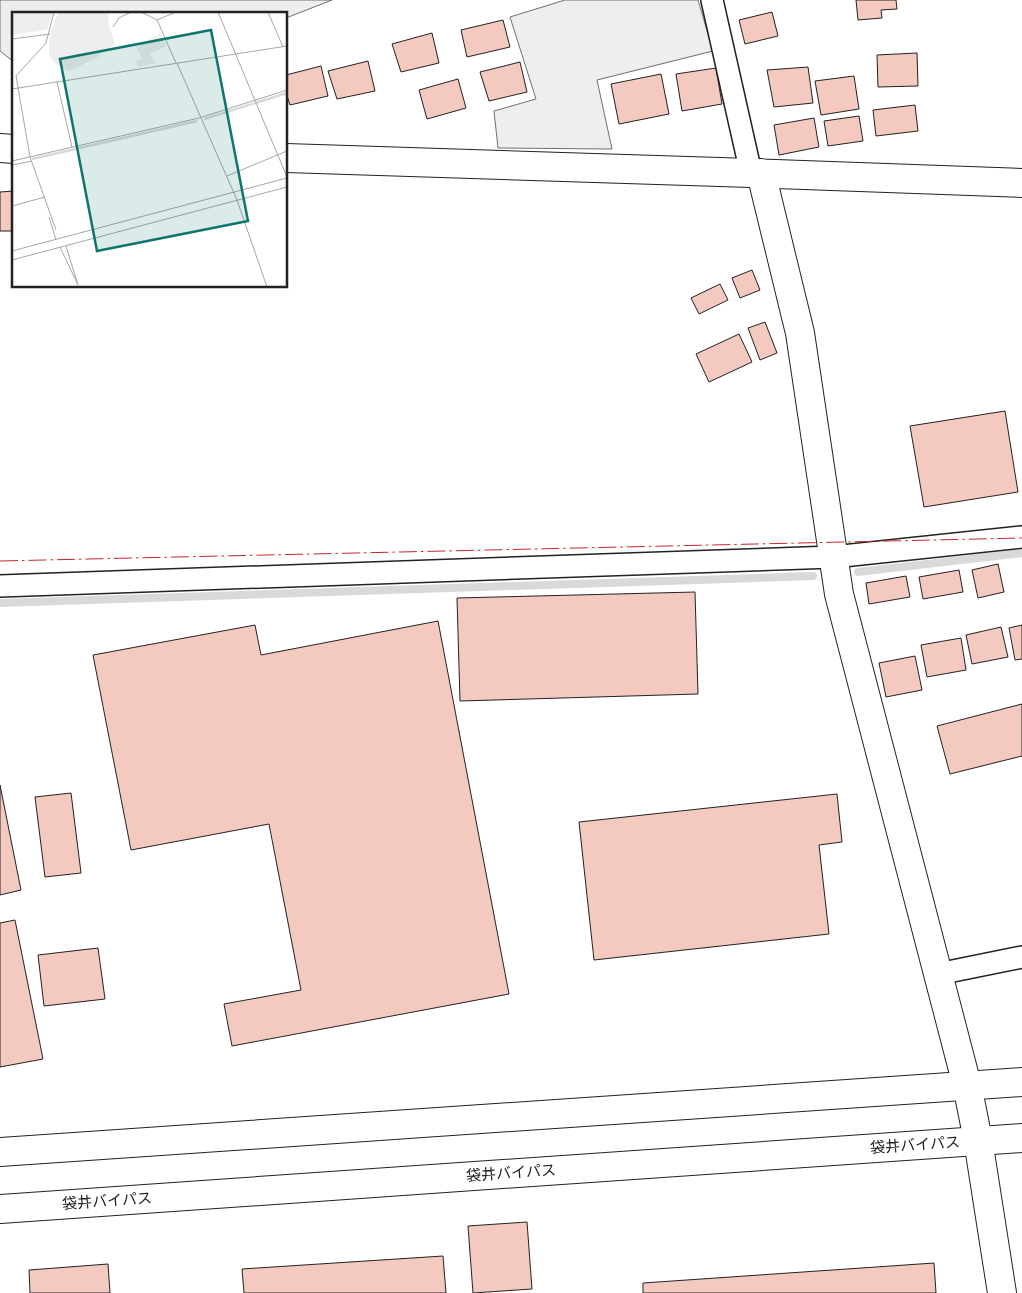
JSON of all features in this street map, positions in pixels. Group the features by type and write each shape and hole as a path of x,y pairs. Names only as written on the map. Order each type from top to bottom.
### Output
{"main road":[{"path":"288,158 1022,183"},
{"path":"756,173 800,333 840,594 967,1085 978,1140 1002,1293"},
{"path":"0,1152 1022,1082"},
{"name":"袋井バイパス","path":"0,1209 1022,1138"}],"street":[{"path":"712,0 756,173"},
{"path":"0,586 833,558 1022,537"},
{"path":"938,974 1022,956"}],"shaded area":[{"path":"0,0 332,0 288,17 288,12 12,12 12,60 0,51"},
{"path":"565,0 698,0 713,51 597,80 612,149 498,148 494,111 536,99 510,17"}],"building":[{"path":"856,0 896,0 897,9 881,10 882,18 858,20"},
{"path":"772,12 778,36 745,44 739,20"},
{"path":"503,20 510,47 467,57 461,30"},
{"path":"432,33 439,63 401,72 392,44"},
{"path":"917,53 918,86 878,87 877,55"},
{"path":"368,61 375,91 337,99 328,71"},
{"path":"520,62 527,92 489,101 480,72"},
{"path":"321,66 328,96 290,105 288,99 288,74"},
{"path":"808,67 813,103 774,107 767,70"},
{"path":"716,68 722,104 682,111 676,74"},
{"path":"661,74 669,114 619,124 611,84"},
{"path":"854,76 859,109 821,115 815,81"},
{"path":"458,79 466,108 427,119 419,90"},
{"path":"915,105 918,131 876,136 873,110"},
{"path":"859,116 863,141 828,146 824,121"},
{"path":"814,118 819,147 779,155 774,125"},
{"path":"12,191 12,231 0,231 0,192"},
{"path":"752,270 760,290 740,298 732,278"},
{"path":"720,284 728,300 699,314 691,298"},
{"path":"765,322 777,353 760,360 748,328"},
{"path":"739,334 752,362 709,382 696,354"},
{"path":"1005,411 1018,492 924,507 910,426"},
{"path":"998,564 1004,592 978,598 972,570"},
{"path":"959,570 963,592 923,599 919,577"},
{"path":"906,576 910,597 869,604 866,583"},
{"path":"695,592 698,694 460,701 457,598"},
{"path":"438,621 509,994 232,1046 224,1004 301,990 269,824 131,850 93,655 255,625 261,655"},
{"path":"1022,625 1022,659 1015,660 1009,628"},
{"path":"1001,627 1008,657 972,664 966,635"},
{"path":"961,638 966,670 927,677 921,645"},
{"path":"915,656 922,690 886,697 879,663"},
{"path":"1022,704 1022,756 950,774 937,726"},
{"path":"0,785 21,890 0,895"},
{"path":"71,793 81,873 45,877 35,797"},
{"path":"837,794 842,842 819,845 829,934 594,960 579,822"},
{"path":"15,920 43,1059 0,1067 0,923"},
{"path":"98,948 105,999 44,1006 38,955"},
{"path":"527,1222 532,1289 473,1293 468,1226"},
{"path":"443,1256 446,1293 244,1293 242,1269"},
{"path":"934,1263 936,1293 643,1293 643,1283"},
{"path":"108,1264 110,1293 30,1293 29,1270"}],"waterway":[{"path":"858,572 1022,553"},
{"path":"0,603 813,576"}],"power":[{"path":"0,561 1022,538"}]}
